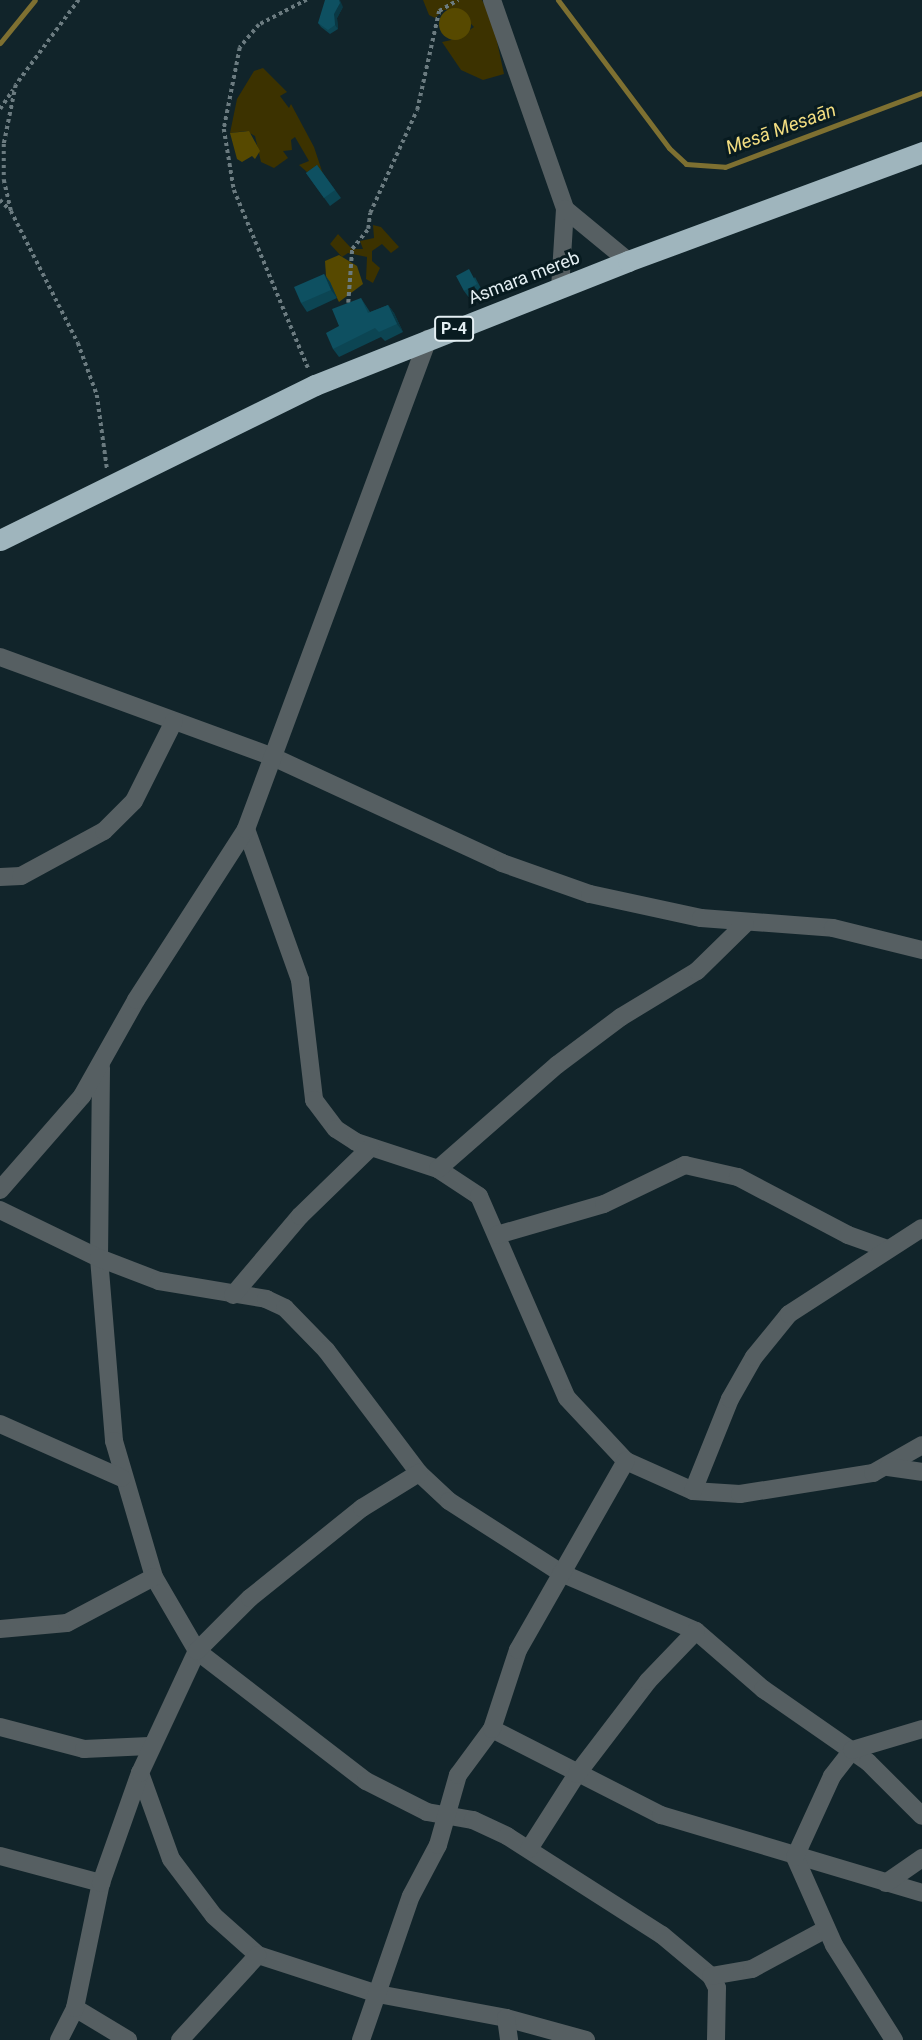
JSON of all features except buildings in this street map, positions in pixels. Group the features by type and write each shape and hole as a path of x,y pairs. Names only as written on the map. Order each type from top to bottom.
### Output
{"highway":[{"name":"Asmara mereb","path":"0,540 101,494 316,385 628,261 922,152"}],"street":[{"path":"492,0 565,209 560,289"},
{"path":"565,209 628,261"},
{"path":"0,1190 57,1128 101,1068 136,1000 246,829 428,339"},
{"path":"0,657 273,757 502,863 556,883 628,903 745,924 833,928 922,950"},
{"path":"0,877 21,876 104,831 134,800 174,721"},
{"path":"246,829 300,980 309,1089 336,1129 370,1148 438,1168 480,1196 567,1398 626,1461 693,1492 740,1494 888,1467 922,1472"},
{"path":"438,1168 557,1065 621,1017 697,971 745,924"},
{"path":"101,1068 99,1258 114,1441 122,1478 154,1577 197,1651 366,1781 399,1800 486,1825 529,1849 662,1936 710,1976 719,1999 716,2040"},
{"path":"233,1295 300,1216 370,1148"},
{"path":"497,1234 604,1204 685,1165 738,1177 848,1235 887,1250"},
{"path":"0,1210 99,1258 159,1281 266,1299 304,1324 419,1473 479,1524 561,1573 696,1631 763,1689 852,1750 922,1816"},
{"path":"693,1492 730,1399 754,1356 789,1314 922,1228"},
{"path":"0,1424 122,1478"},
{"path":"888,1467 922,1444"},
{"path":"361,2040 401,1922 448,1815 463,1765 492,1729 518,1650 626,1461"},
{"path":"59,2040 75,2007 101,1883 149,1746 197,1651 250,1598 362,1508 419,1473"},
{"path":"0,1629 67,1623 154,1577"},
{"path":"529,1849 577,1774 648,1681 696,1631"},
{"path":"0,1727 84,1749 149,1746"},
{"path":"492,1729 661,1815 922,1893"},
{"path":"894,2040 826,1929 795,1857 832,1776 852,1750 922,1729"},
{"path":"140,1773 171,1859 214,1916 258,1955 378,1994 506,2018 586,2040"},
{"path":"0,1856 101,1883"},
{"path":"886,1883 922,1858"},
{"path":"710,1976 752,1969 826,1929"},
{"path":"180,2040 258,1955"},
{"path":"75,2007 128,2040"},
{"path":"506,2018 509,2040"}],"path":[{"path":"0,109 79,0"},
{"path":"307,0 259,25 240,48 223,129 234,190 316,385"},
{"path":"348,303 352,249 368,229 370,213 417,110 439,11 457,0"},
{"path":"16,85 4,144 5,195 78,343 97,395 107,464 101,494"},
{"path":"0,200 11,211"}],"shaded area":[{"path":"423,0 482,0 492,18 504,74 483,80 461,70 442,42 456,39 474,27 458,10 444,10 435,18 429,15"},
{"path":"455,8 466,13 471,24 466,35 455,40 444,35 439,24 444,13"},
{"path":"263,68 287,92 280,96 289,108 291,104 314,147 323,174 315,179 299,165 309,161 295,137 291,140 292,150 283,151 288,158 274,168 261,162 255,136 246,131 230,133 237,99 254,71"},
{"path":"249,131 260,151 255,159 252,156 242,162 237,159 230,133"},
{"path":"373,225 381,227 399,247 391,253 382,244 372,251 372,261 380,268 373,283 366,279 367,257 348,253 342,257 330,244 338,234 352,249 363,249 360,241 374,238"},
{"path":"339,255 357,266 363,284 339,302 326,276 325,261"}],"waterway":[{"name":"Mesā Mesaān","path":"0,43 35,0"},
{"name":"Mesā Mesaān","path":"558,0 669,148 686,164 725,167 922,93"}]}
